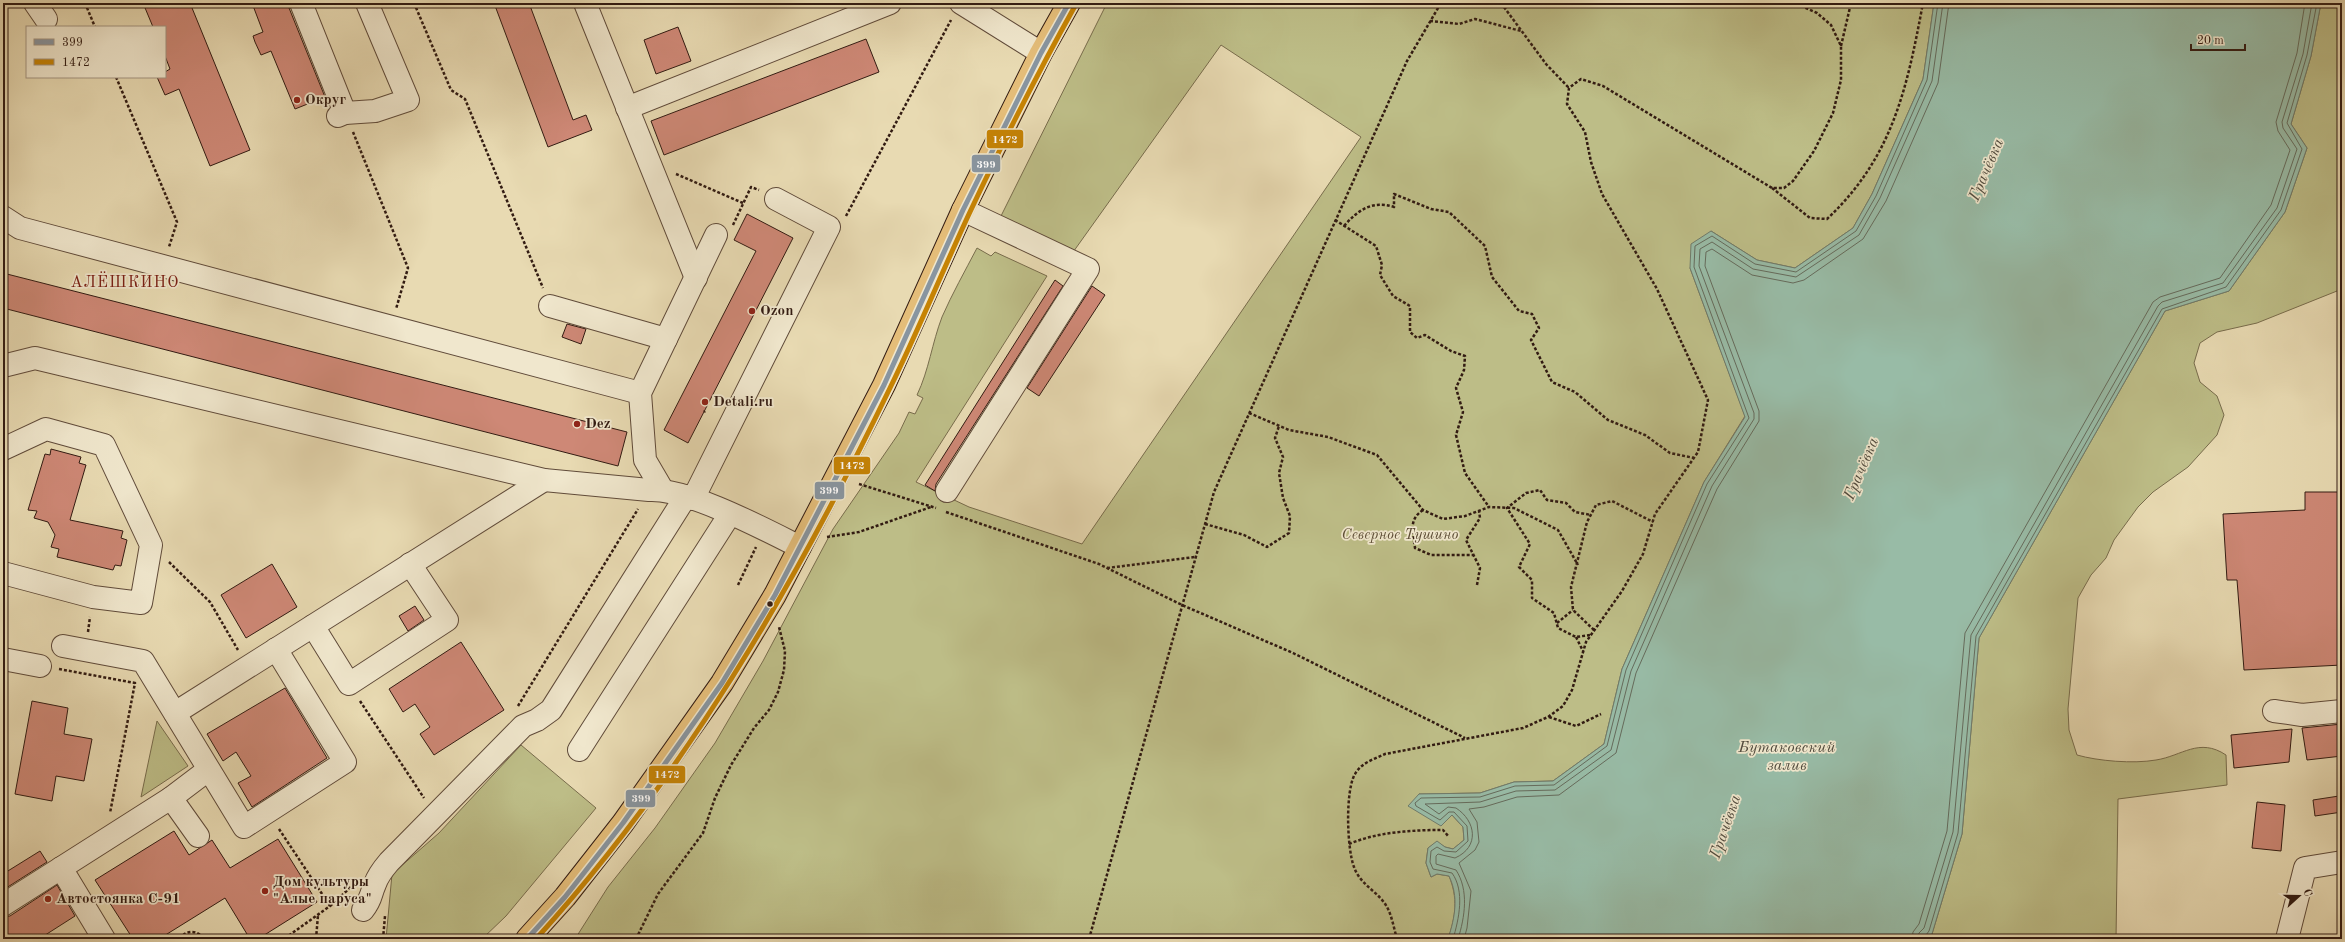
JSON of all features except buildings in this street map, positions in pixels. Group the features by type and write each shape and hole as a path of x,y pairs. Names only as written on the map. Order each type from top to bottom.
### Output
{"main road":[{"path":"527,939 565,897 623,823 722,683 775,595 884,385 963,210 1041,53 1069,3"}],"lane":[{"path":"301,3 342,114 375,110 408,100 367,3"},
{"path":"585,3 696,278"},
{"path":"628,108 890,3"},
{"path":"957,10 1041,53"},
{"path":"363,910 371,900 374,886 379,874 389,862 523,726 538,720 551,710 690,497 829,227 776,198"},
{"path":"947,491 1088,269 963,210"},
{"path":"3,217 20,228 640,393"},
{"path":"656,490 644,460 640,393 716,235"},
{"path":"550,306 666,339"},
{"path":"3,366 34,358 544,480 656,490 690,497 800,547"},
{"path":"3,449 46,429 104,445 151,545 141,603 93,597 5,574"},
{"path":"175,713 544,480"},
{"path":"579,750 730,514"},
{"path":"312,626 349,684 447,620 410,564"},
{"path":"63,646 143,661 244,827 345,762 276,649"},
{"path":"3,659 40,666"},
{"path":"2274,711 2302,715 2342,711"},
{"path":"3,905 171,798 208,770"},
{"path":"171,798 198,836"},
{"path":"2287,939 2305,868 2342,862"},
{"path":"61,868 104,939"}],"path":[{"path":"84,3 95,26"},
{"path":"414,3 451,90 465,99 550,306"},
{"path":"1089,939 1214,492 1406,61 1441,3"},
{"path":"1501,3 1546,64 1569,88"},
{"path":"1795,3 1817,13 1831,24 1841,46"},
{"path":"1772,188 1784,188 1793,181 1814,151 1833,113 1841,80 1841,46 1851,3"},
{"path":"1397,939 1387,906 1361,880 1354,867 1349,844 1348,825 1350,790 1354,774 1364,763 1385,754 1523,728 1548,717 1563,706 1572,690 1586,642 1622,591 1643,554 1655,514 1698,452 1708,400 1657,289 1602,194 1591,162 1585,132 1567,104 1569,88 1581,79 1603,86 1772,188 1810,218 1827,219 1846,201 1870,166 1894,123 1910,72 1923,3"},
{"path":"829,227 844,221 957,10"},
{"path":"1430,21 1459,24 1475,19 1522,31"},
{"path":"116,78 176,222 164,266"},
{"path":"342,114 408,268 391,327"},
{"path":"649,163 743,203"},
{"path":"716,235 726,239 751,187 776,198"},
{"path":"1344,226 1358,210 1384,204 1394,207 1394,194 1431,209 1449,212 1485,246 1492,277 1519,311 1532,314 1538,328 1531,340 1552,382 1575,392 1608,420 1646,436 1670,453 1694,458"},
{"path":"1335,220 1376,246 1382,265 1380,275 1394,296 1410,306 1410,332 1417,338 1425,335 1451,351 1465,356 1464,370 1456,388 1463,412 1456,435 1465,473 1489,507"},
{"path":"1249,412 1290,430 1328,437 1377,455 1423,510 1443,519 1465,516 1489,507 1514,508 1558,530 1578,565"},
{"path":"1204,524 1244,535 1268,547 1289,533 1290,516 1283,498 1279,473 1283,457 1275,438 1279,426"},
{"path":"3,481 5,574"},
{"path":"859,484 931,507 1107,568 1182,604 1293,653 1465,739"},
{"path":"516,711 656,490"},
{"path":"1507,508 1526,493 1540,490 1547,500 1566,503 1576,512 1590,515"},
{"path":"1594,630 1573,610 1571,587 1590,515 1596,505 1612,501 1653,522"},
{"path":"826,537 859,532 931,507"},
{"path":"1507,508 1530,544 1519,567 1532,580 1532,598 1554,613 1558,628 1576,637 1591,635"},
{"path":"1423,510 1416,515 1411,524 1415,548 1431,555 1473,555"},
{"path":"1477,585 1480,568 1466,540 1480,518 1478,511"},
{"path":"151,545 210,602 248,667"},
{"path":"1107,568 1195,557"},
{"path":"85,650 93,597"},
{"path":"1557,623 1573,610"},
{"path":"636,939 658,894 703,833 713,803 731,765 754,728 769,710 778,692 784,670 785,651 779,627"},
{"path":"1576,637 1583,651"},
{"path":"40,666 135,683 105,840"},
{"path":"349,684 426,801"},
{"path":"1548,717 1576,726 1601,714"},
{"path":"1349,844 1367,836 1430,830 1443,830 1449,836"},
{"path":"282,834 330,906"},
{"path":"285,939 330,906 357,882"},
{"path":"316,939 318,915"},
{"path":"180,939 187,932 194,931 200,933 204,939"}],"green space":[{"name":"Северное Тушино","path":"1107,3 1934,3 1923,79 1872,194 1853,228 1795,268 1757,260 1711,231 1690,268 1745,416 1704,482 1622,669 1604,744 1553,781 1514,782 1480,793 1419,794 1452,815 1463,827 1464,840 1453,849 1445,847 1437,842 1428,848 1426,863 1431,877 1437,874 1449,876 1454,892 1455,907 1453,923 1448,939 575,939 608,887 655,828 715,743 763,661 833,529 899,433 909,412 915,414 923,398 917,395 925,376 942,317 977,248 991,256 995,252 1047,276 916,482 969,507 1082,544 1361,137 1221,45 1071,255 1000,218"},
{"path":"2321,3 2342,3 2342,289 2257,323 2217,332 2200,343 2194,363 2200,382 2217,396 2224,415 2217,435 2188,467 2153,492 2138,507 2114,540 2106,558 2091,575 2078,598 2068,709 2069,730 2077,755 2105,760 2137,762 2165,758 2191,749 2207,748 2216,750 2226,755 2227,785 2118,799 2116,939 1925,939 1932,934 1962,834 1979,638 2165,311 2229,291 2285,212 2307,148 2291,124 2311,56"},
{"path":"157,721 188,766 141,797"},
{"path":"521,745 596,808 506,916 482,939 386,939 392,874 439,833"}],"water":[{"name":"Бутаковский залив","path":"1934,3 2321,3 2311,56 2291,124 2307,148 2285,212 2229,291 2165,311 1979,638 1962,834 1932,934 1925,939 1448,939 1453,923 1455,907 1454,892 1449,876 1437,874 1431,877 1426,863 1428,848 1437,841 1445,847 1453,849 1464,840 1463,827 1452,815 1441,826 1408,806 1419,794 1480,793 1514,782 1553,781 1604,744 1622,669 1704,482 1745,417 1690,268 1691,244 1711,231 1757,260 1795,268 1853,228 1872,194 1923,79"}],"transit line":[{"name":"399","path":"527,939 565,897 623,823 722,683 775,595 884,385 963,210 1041,53 1069,3"},
{"name":"1472","path":"536,939 590,877 640,812 688,745 733,676 775,606 854,462 900,367 994,162 1033,83 1075,6"}],"place":[{"name":"Округ","path":"297,100"},
{"name":"Ozon","path":"752,311"},
{"name":"Detali.ru","path":"705,402"},
{"name":"Dez","path":"577,424"},
{"name":"Дом культуры \"Алые паруса\"","path":"265,891"},
{"name":"Автостоянка С-91","path":"48,899"}],"district":[{"name":"АЛЁШКИНО","path":"125,283"}],"water label":[{"name":"Грачёвка","path":"1987,170"},
{"name":"Грачёвка","path":"1862,469"},
{"name":"Грачёвка","path":"1726,827"}]}
